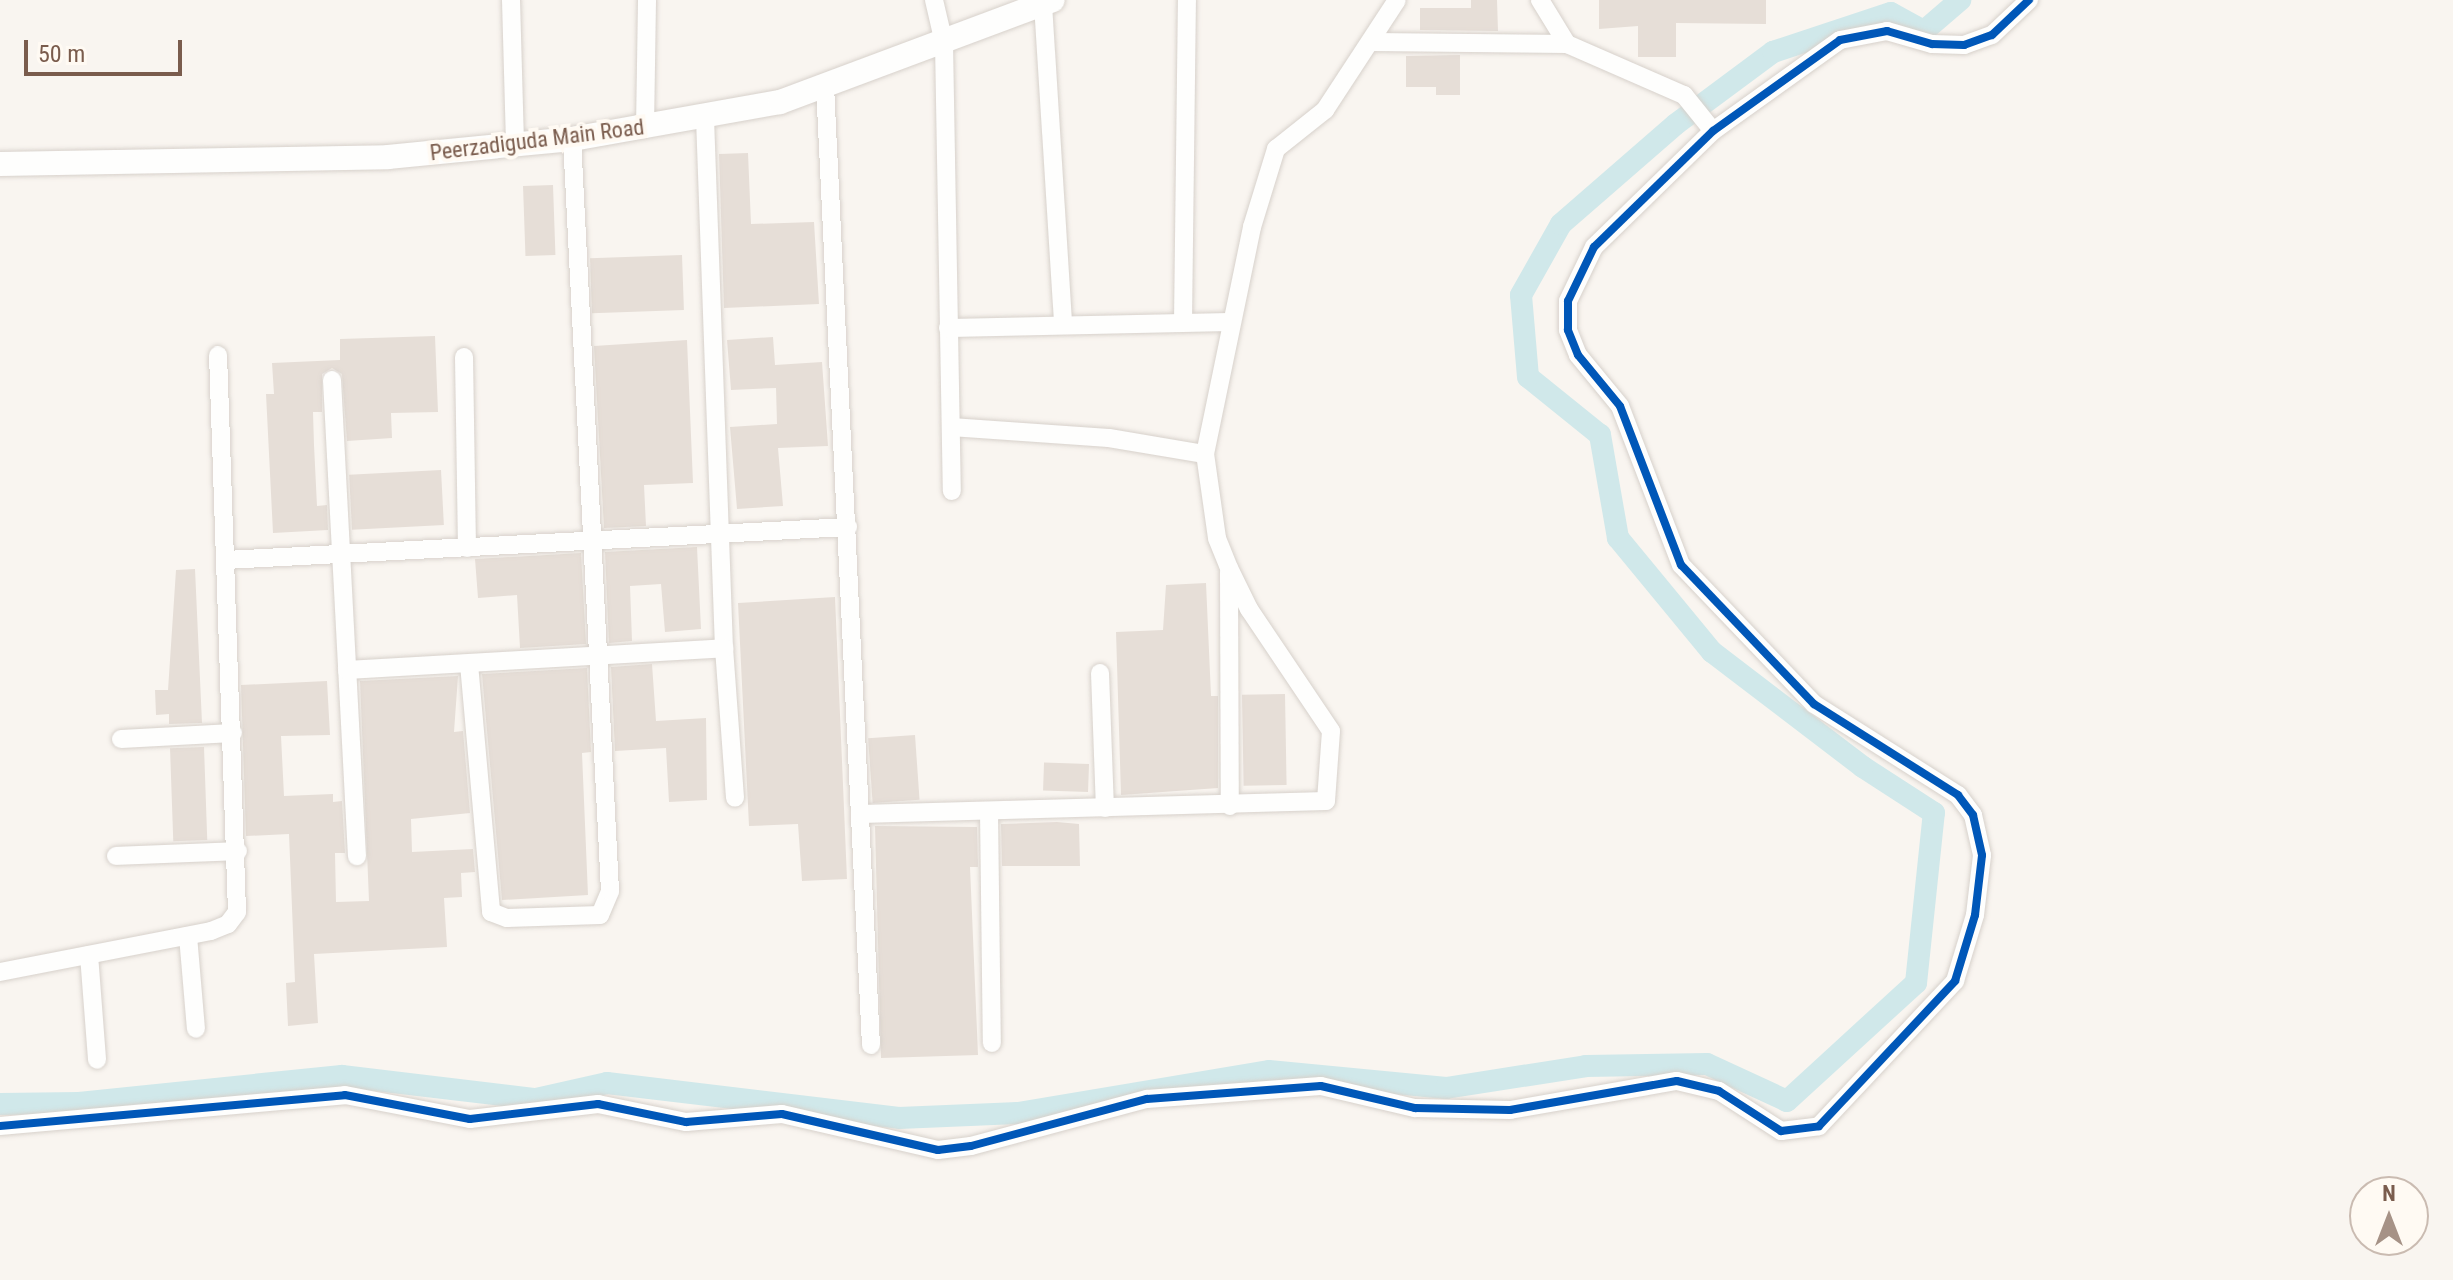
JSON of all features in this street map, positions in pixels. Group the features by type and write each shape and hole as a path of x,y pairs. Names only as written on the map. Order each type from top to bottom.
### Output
{"street":[{"path":"511,0 515,144"},
{"path":"645,128 647,0"},
{"path":"934,0 944,43 952,491"},
{"path":"1183,322 1187,0"},
{"path":"861,814 1326,801 1333,739 1249,609 1229,568 1217,538 1205,454 1232,322 1276,149 1325,110 1373,42 1397,0"},
{"path":"1540,0 1567,44"},
{"path":"0,1126 345,1095 470,1119 598,1104 686,1122 782,1114 938,1150 971,1146 1147,1099 1321,1086 1415,1108 1510,1110 1677,1081 1719,1091 1781,1131 1797,1133 1819,1126 1955,981 1975,915 1982,855 1973,815 1958,795 1814,704 1681,565 1620,406 1578,355 1568,330 1568,301 1594,247 1708,123 1840,40 1887,31 1932,44 1964,45 1992,35 2029,0"},
{"path":"1048,2 1063,322"},
{"name":"Peerzadiguda Main Road","path":"0,164 388,157 572,139 645,128 780,102 1048,2"},
{"path":"1373,42 1567,44 1684,95 1708,123"},
{"path":"825,85 871,1045"},
{"path":"705,118 724,648 735,798"},
{"path":"469,664 491,912 507,918 600,915 610,891 595,659 572,139"},
{"path":"948,328 1063,322 1232,322"},
{"path":"0,972 188,936 228,924 237,912 238,851 218,355"},
{"path":"464,357 467,548"},
{"path":"332,380 357,856"},
{"path":"951,427 1109,438 1205,454"},
{"path":"226,560 848,527"},
{"path":"1229,568 1230,806"},
{"path":"347,670 595,659 724,648"},
{"path":"1100,673 1105,808"},
{"path":"121,739 233,733"},
{"path":"989,811 992,1043"},
{"path":"116,856 238,851"},
{"path":"188,936 196,1029"},
{"path":"89,955 97,1060"}],"building":[{"path":"1471,0 1497,0 1498,31 1420,30 1420,8 1471,8"},
{"path":"1599,0 1766,0 1766,24 1676,23 1676,57 1638,57 1638,26 1599,29"},
{"path":"1460,55 1460,95 1436,95 1436,87 1406,87 1406,56"},
{"path":"748,153 751,224 814,222 819,304 724,308 719,154"},
{"path":"553,185 555,255 525,256 523,186"},
{"path":"682,255 684,310 592,313 590,258"},
{"path":"435,336 438,412 391,413 392,438 347,441 342,374 332,368 322,374 322,412 313,412 314,445 317,506 327,505 328,530 273,533 266,394 274,394 272,363 340,360 340,339"},
{"path":"773,337 775,365 822,362 828,446 778,448 783,506 737,509 730,427 777,424 776,388 731,390 727,340"},
{"path":"687,340 693,483 644,485 646,526 604,528 594,346"},
{"path":"441,470 444,525 352,530 349,475"},
{"path":"697,547 701,629 665,632 661,584 630,586 632,641 609,643 605,552"},
{"path":"581,553 586,644 520,648 517,595 478,598 475,559"},
{"path":"195,569 202,723 169,724 169,714 156,715 155,690 168,690 176,570"},
{"path":"1206,583 1211,696 1218,696 1218,788 1121,795 1116,632 1163,630 1166,585"},
{"path":"835,597 847,879 802,881 798,824 749,826 738,603"},
{"path":"652,664 656,721 706,718 707,800 669,802 666,748 615,751 611,667"},
{"path":"587,668 591,752 582,753 588,895 502,900 482,674"},
{"path":"458,676 454,732 463,731 470,813 411,819 412,852 473,849 475,872 461,873 462,897 444,898 447,947 314,954 318,1023 288,1026 286,983 295,982 289,834 246,836 241,685 327,681 330,735 281,736 284,796 333,794 333,802 342,801 345,853 335,853 336,902 369,901 360,681"},
{"path":"1285,694 1287,785 1244,786 1242,695"},
{"path":"915,735 920,800 873,803 868,738"},
{"path":"204,747 207,840 173,841 170,748"},
{"path":"1044,762 1089,764 1088,792 1043,790"},
{"path":"1001,824 1079,824 1080,866 1002,866"},
{"path":"875,826 977,827 978,867 970,867 978,1055 881,1058"}],"waterway":[{"path":"0,1104 79,1103 342,1076 536,1099 607,1083 899,1118 1018,1113 1269,1071 1446,1088 1586,1066 1707,1064 1787,1101 1916,983 1934,813 1863,767 1712,652 1618,538 1600,435 1528,377 1521,295 1561,224 1676,124 1773,52 1891,13 1924,31 1960,0"}],"cycle path":[{"path":"0,1126 345,1095 470,1119 598,1104 686,1122 782,1114 938,1150 971,1146 1147,1099 1321,1086 1415,1108 1510,1110 1677,1081 1719,1091 1781,1131 1819,1126 1955,981 1975,915 1982,855 1973,815 1958,795 1814,704 1681,565 1620,406 1578,355 1568,330 1568,301 1594,247 1713,131 1840,40 1887,31 1932,44 1964,45 1992,35 2029,0"}]}
